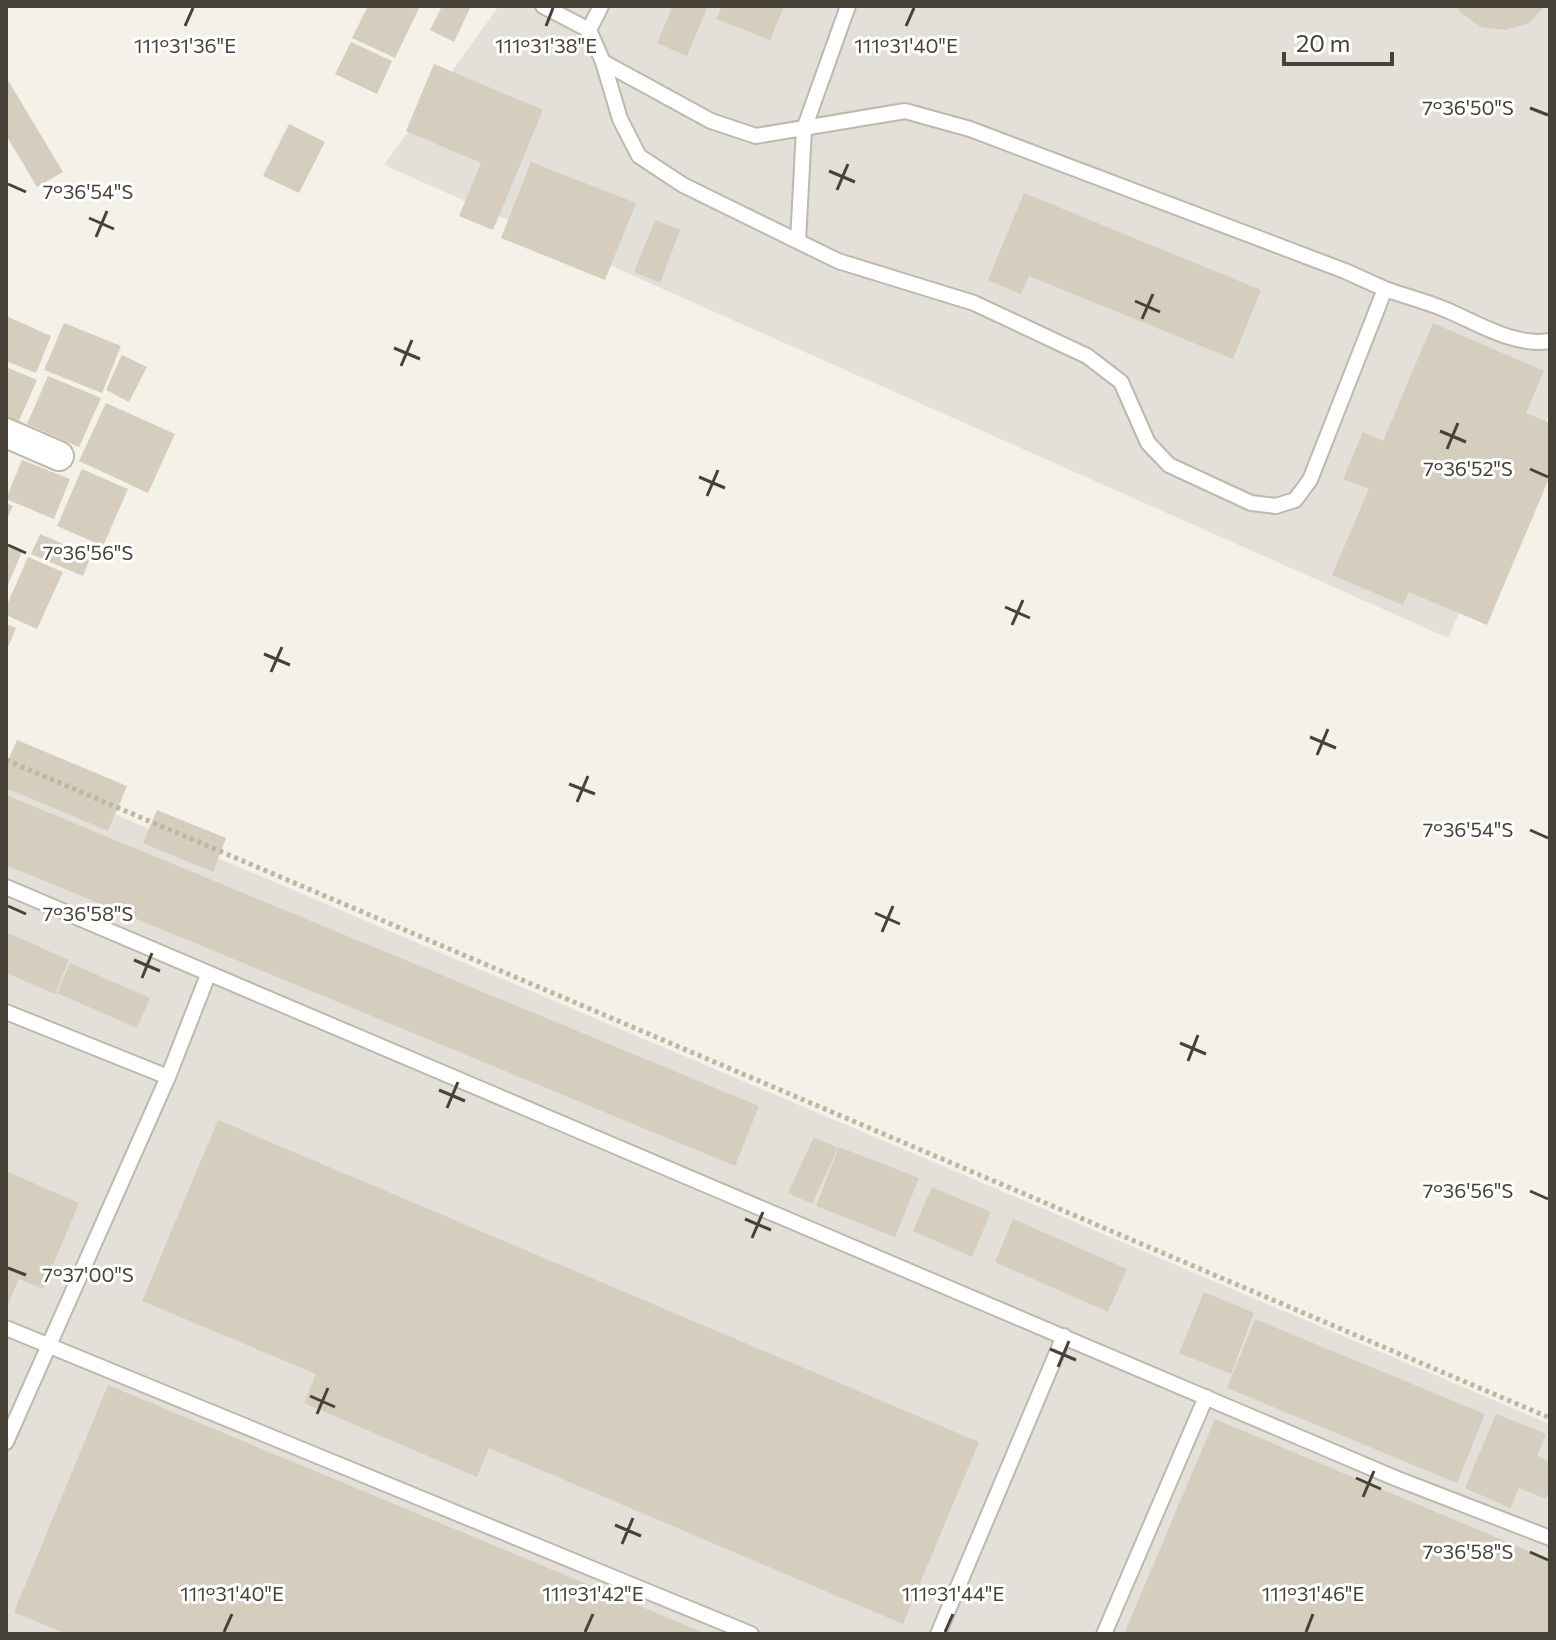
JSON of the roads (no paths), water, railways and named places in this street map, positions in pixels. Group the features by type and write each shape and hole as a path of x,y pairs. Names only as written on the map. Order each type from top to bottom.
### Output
{"street":[{"path":"6,433 59,456"}],"lane":[{"path":"543,6 589,30 603,62 620,119 639,156 683,185 838,261 974,303 1087,356 1121,382 1148,443 1169,465 1251,503 1276,506 1295,500 1310,480 1385,289"},
{"path":"589,30 601,6"},
{"path":"798,241 804,129 848,6"},
{"path":"603,62 711,121 756,136 905,111 970,129 1345,271 1385,289 1442,308 1513,338 1539,343 1550,341"},
{"path":"6,887 1395,1478 1550,1538"},
{"path":"6,1442 168,1077 208,975"},
{"path":"6,1012 168,1077"},
{"path":"6,1328 751,1634"},
{"path":"938,1634 1064,1336"},
{"path":"1104,1634 1206,1397"}]}
